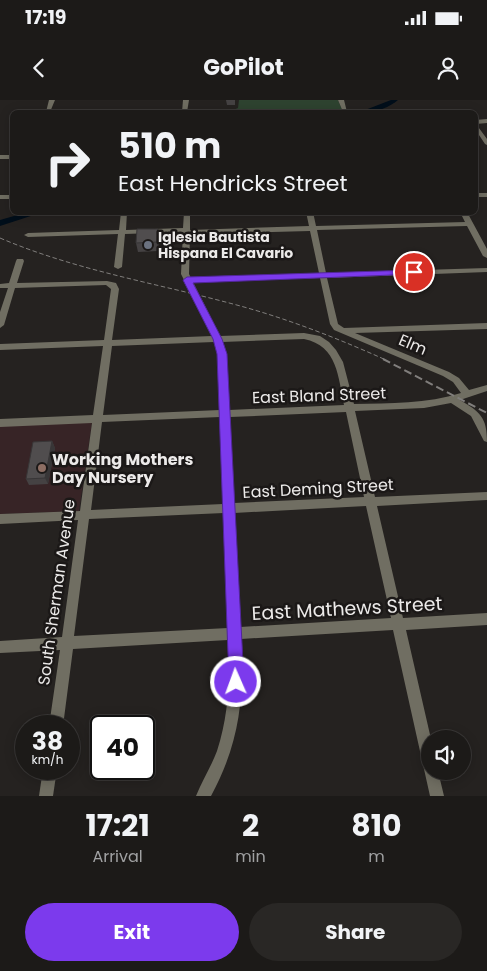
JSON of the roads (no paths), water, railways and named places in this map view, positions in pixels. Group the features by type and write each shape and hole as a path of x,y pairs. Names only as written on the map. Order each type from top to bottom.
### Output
{"street":[{"path":"484,134 487,143"},
{"path":"118,267 124,215"},
{"path":"187,215 184,268 187,280 218,339 222,358 236,676 234,711 224,754 203,796"},
{"path":"310,215 334,324 337,328 343,330 487,326"},
{"path":"465,215 487,256"},
{"path":"28,235 469,224"},
{"path":"0,325 20,261"},
{"path":"187,280 487,270"},
{"name":"South Sherman Avenue","path":"13,286 99,283 113,285 115,295 57,715"},
{"path":"0,286 13,286"},
{"name":"Elm","path":"343,330 446,374 456,380 466,393"},
{"path":"0,347 304,336 324,341 330,346 335,353 350,409 422,730"},
{"name":"East Bland Street","path":"0,423 430,405 487,388"},
{"path":"451,399 475,414 487,438"},
{"name":"East Deming Street","path":"0,519 487,496"},
{"name":"East Mathews Street","path":"0,647 487,619"},
{"path":"46,796 48,780"},
{"path":"433,780 437,796"}],"waterway":[{"path":"370,110 389,104 395,100"},
{"path":"0,223 28,215"}],"railway":[{"path":"0,238 57,259 233,304 292,322 386,360"},
{"path":"383,359 487,413"}],"place":[{"name":"Iglesia Bautista Hispana El Cavario","path":"148,245"},
{"name":"Working Mothers Day Nursery","path":"42,468"}]}
